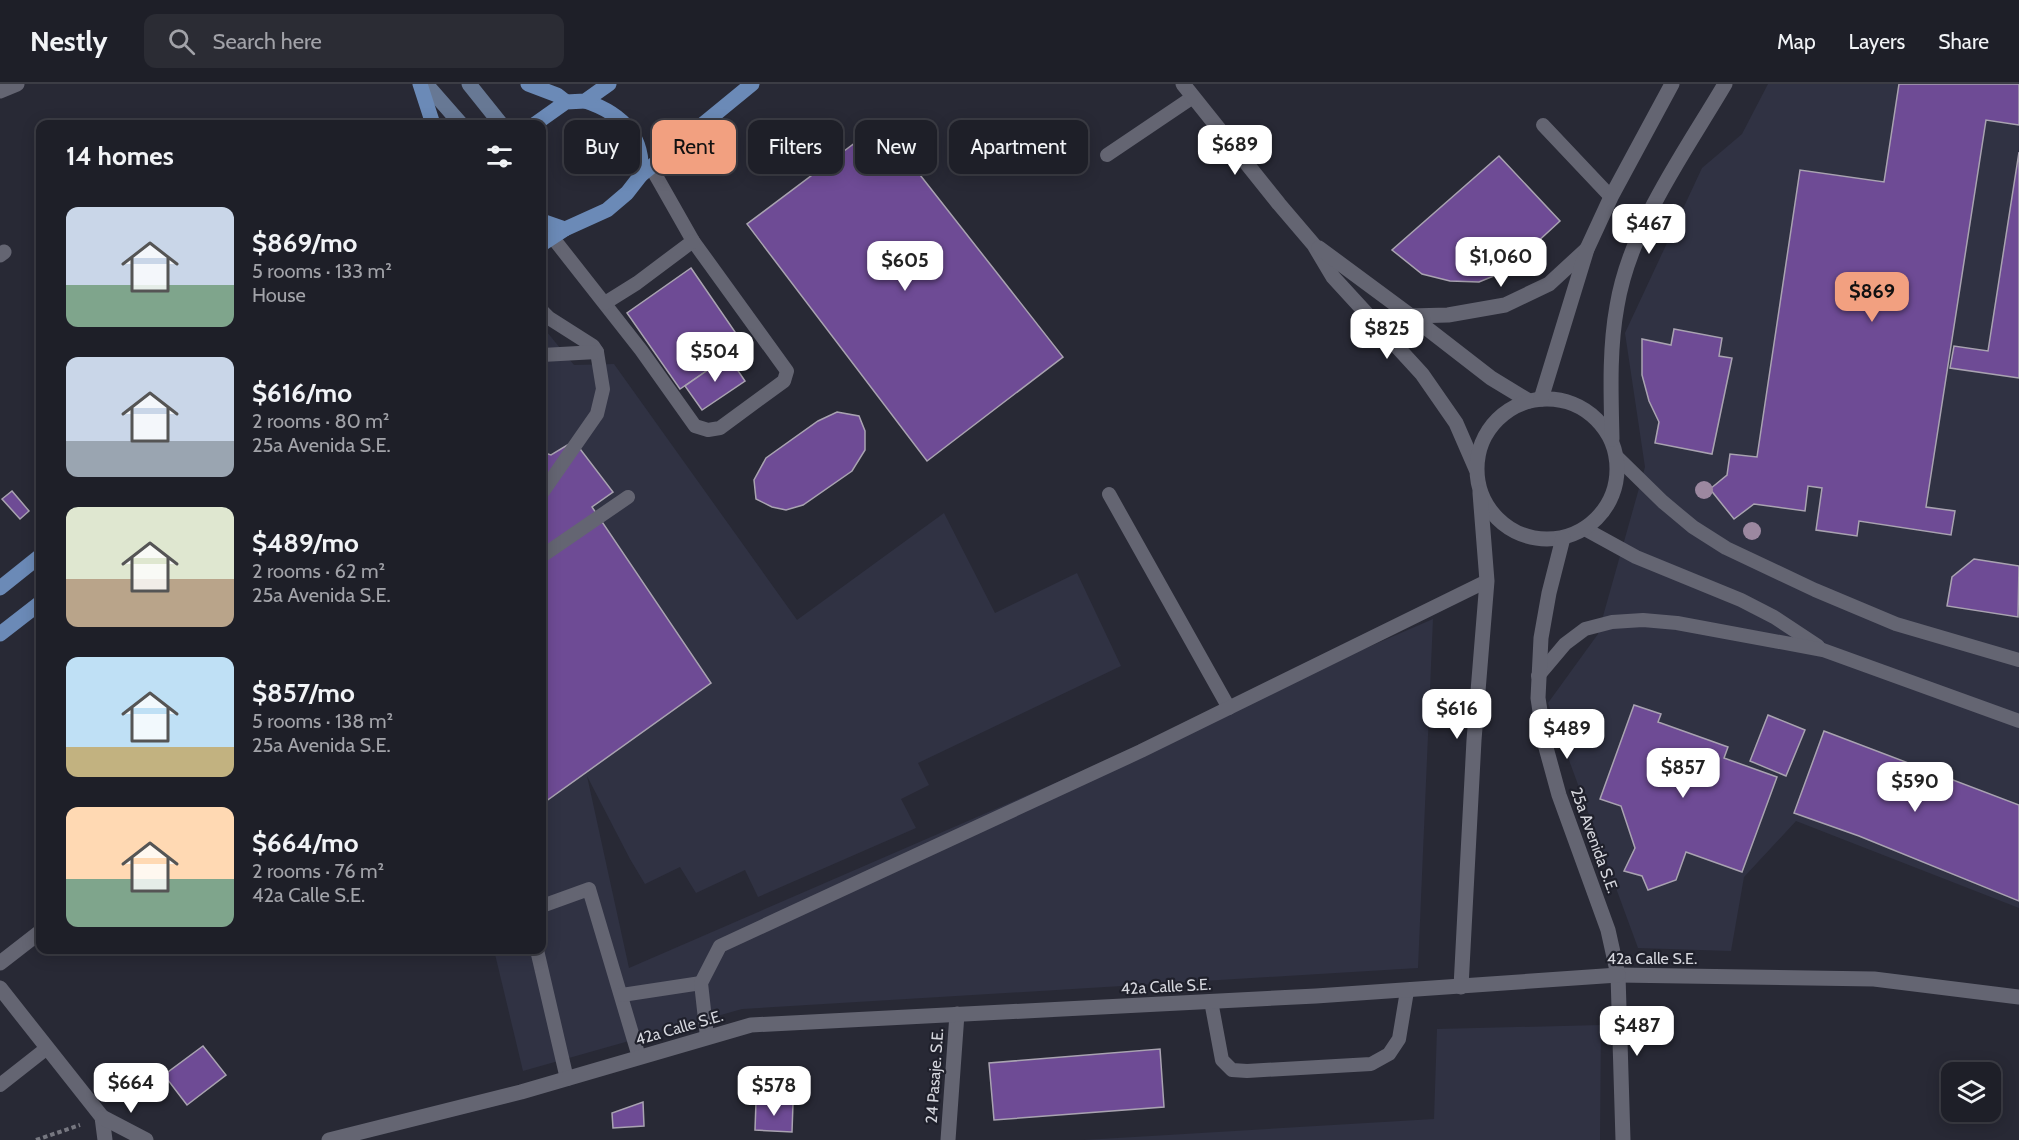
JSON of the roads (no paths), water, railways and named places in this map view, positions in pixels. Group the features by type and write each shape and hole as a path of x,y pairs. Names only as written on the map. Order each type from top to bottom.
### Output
{"main road":[{"path":"420,84 432,120"},
{"path":"426,84 458,120"},
{"path":"469,84 498,120"},
{"path":"528,84 557,94 566,102"},
{"path":"585,101 609,84"},
{"path":"553,237 607,210 627,193 646,171 752,84"},
{"path":"541,120 566,102 585,101 602,107 613,113 637,139 646,171"},
{"path":"0,588 36,559"},
{"path":"0,634 36,606"}],"street":[{"path":"0,91 17,84"},
{"path":"1183,84 1278,204 1314,245 1333,277 1422,374 1456,423 1476,469 1487,581 1474,740 1461,987"},
{"path":"1535,400 1587,249 1611,197 1672,84"},
{"path":"1480,493 1493,515 1513,531 1538,539 1563,538 1585,529 1605,511 1617,485 1618,458 1612,439 1611,351 1617,303 1632,251 1658,197 1725,84"},
{"path":"1314,245 1491,378 1535,400"},
{"path":"1411,316 1448,315 1505,305 1549,284 1587,249"},
{"path":"1476,469 1480,446 1491,426 1508,410 1535,400 1563,400 1583,408 1599,421 1612,439"},
{"name":"25a Avenida S.E.","path":"1563,538 1549,593 1541,638 1538,676 1540,710 1553,775 1608,930 1618,975 1623,1140"},
{"path":"0,963 36,935"},
{"name":"42a Calle S.E.","path":"329,1140 567,1078 751,1025 1407,991 1539,979 1618,975 1874,979 2019,997"},
{"path":"0,988 102,1117 146,1140"},
{"name":"24 Pasaje. S.E.","path":"948,1140 957,1014"},
{"path":"102,1117 105,1140"}],"lane":[{"path":"1107,155 1194,97"},
{"path":"1543,125 1611,197"},
{"path":"553,237 641,350 695,426 708,430 720,428 784,381 787,375 786,369 693,241 646,171"},
{"path":"605,303 637,283 693,241"},
{"path":"546,315 593,346 597,352 603,389 597,414 546,487"},
{"path":"546,355 597,352"},
{"path":"1618,458 1670,509 1726,548 1815,590 1896,624 2019,660"},
{"path":"1109,494 1229,708"},
{"path":"546,553 628,497"},
{"path":"1585,529 1636,557 1741,600 1774,617 1823,650"},
{"path":"707,1037 702,983 720,946 1141,751 1487,581"},
{"path":"1538,676 1564,644 1585,630 1612,622 1643,620 1677,623 1823,650 2019,721"},
{"path":"546,905 589,889 639,1058"},
{"path":"538,954 567,1078"},
{"path":"622,995 702,983"},
{"path":"1211,1001 1222,1059 1232,1070 1258,1071 1371,1064 1389,1054 1400,1040 1407,991"},
{"path":"0,1085 48,1048"}]}
